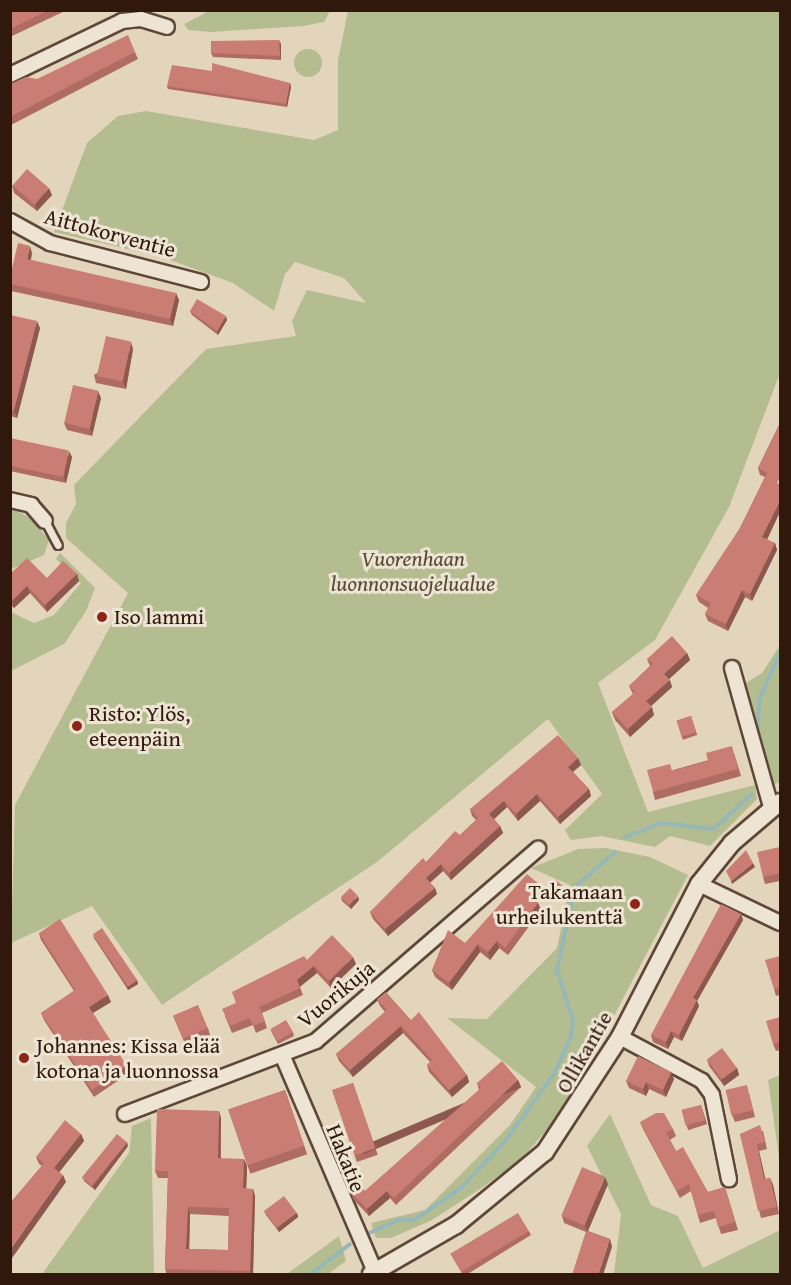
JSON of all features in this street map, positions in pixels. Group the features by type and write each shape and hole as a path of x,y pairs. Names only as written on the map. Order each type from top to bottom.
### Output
{"street":[{"path":"10,75 122,21 141,19 167,27"},
{"name":"Aittokorventie","path":"10,221 50,243 201,282"},
{"path":"10,500 31,505 45,521"},
{"path":"732,668 776,804"},
{"name":"Ollikantie","path":"373,1273 456,1225 532,1167 569,1122 620,1037 699,884 776,804"},
{"name":"Vuorikuja","path":"125,1114 283,1057 316,1041 538,849"},
{"path":"699,884 780,923"},
{"path":"620,1037 702,1081 712,1095 729,1179"},
{"name":"Hakatie","path":"283,1057 373,1273"}],"lane":[{"path":"45,521 58,545"}],"green space":[{"path":"209,11 330,11 324,22 303,26 211,32 188,30 184,24"},
{"name":"Vuorenhaan luonnonsuojelualue","path":"348,11 780,11 780,373 729,507 655,640 598,683 648,812 755,785 757,799 710,846 670,836 655,847 601,836 571,840 565,830 602,794 548,719 377,862 162,1005 92,906 11,943 15,805 128,593 66,538 66,523 76,504 74,485 206,349 296,336 292,321 307,290 366,303 344,278 295,262 285,274 274,311 233,283 162,257 54,232 87,143 118,116 146,111 314,140 338,130 338,60"},
{"path":"308,49 318,53 322,63 318,73 308,77 298,73 294,63 298,53"},
{"path":"11,507 30,518 49,540 44,555 11,569"},
{"path":"60,553 95,588 86,611 64,644 11,671 11,612 34,623 54,615 81,583 56,559"},
{"path":"780,645 780,782 772,785 741,686 762,673"},
{"path":"606,848 650,857 688,875 566,1107 521,1160 480,1189 432,1220 391,1238 376,1238 371,1223 425,1210 510,1125 536,1087 447,1018 487,1019 557,948 570,885 531,868 578,849"},
{"path":"780,1075 780,1164 768,1080"},
{"path":"610,1114 651,1205 678,1216 703,1268 780,1230 780,1274 614,1274 621,1214 587,1146"},
{"path":"151,1118 154,1274 42,1274 129,1153 132,1126"},
{"path":"339,1236 346,1261 328,1274 287,1274"}],"building":[{"path":"10,10 49,10 10,29"},
{"path":"128,35 135,52 10,117 10,84 26,77 37,79"},
{"path":"279,40 280,56 211,53 211,41"},
{"path":"212,63 290,83 286,104 167,86 172,65 212,71"},
{"path":"27,169 49,188 34,205 13,186"},
{"path":"18,243 30,246 27,259 176,293 170,319 10,284"},
{"path":"197,299 226,316 217,331 190,311"},
{"path":"10,315 37,321 14,410 10,410"},
{"path":"106,336 131,342 122,382 97,376"},
{"path":"73,385 98,391 90,429 64,423"},
{"path":"780,423 780,477 777,483 780,485 780,500 762,537 775,543 750,594 742,590 726,624 705,614 711,603 696,595 740,528 767,473 758,468"},
{"path":"10,438 69,450 63,477 10,466"},
{"path":"27,558 47,578 63,561 77,574 45,605 27,586 12,601 10,600 10,574"},
{"path":"672,636 687,653 664,674 670,680 646,701 652,707 628,729 612,712 635,692 629,686 653,664 647,659"},
{"path":"691,716 696,732 682,737 677,720"},
{"path":"558,735 578,758 568,767 589,789 558,817 537,794 516,814 504,801 489,814 500,826 449,873 441,864 426,878 435,888 385,929 370,912 423,858 426,862 455,831 460,835 478,818 470,809"},
{"path":"732,746 738,769 653,792 647,770 670,764 672,771 708,761 706,753"},
{"path":"780,847 780,873 763,877 757,852"},
{"path":"746,850 753,863 731,881 726,871"},
{"path":"527,874 540,885 531,897 538,903 505,948 497,941 488,952 478,944 449,983 432,970 448,930 465,943"},
{"path":"555,879 565,888 559,894 549,886"},
{"path":"350,888 358,896 349,905 341,897"},
{"path":"721,904 741,914 693,998 697,1000 679,1035 671,1031 666,1042 651,1035"},
{"path":"60,919 108,995 89,1007 127,1066 92,1090 41,1013 75,990 39,933"},
{"path":"102,928 137,980 128,986 93,934"},
{"path":"332,935 353,957 329,981 314,966 297,980 300,988 259,1007 265,1021 253,1026 250,1018 230,1026 222,1009 236,1003 232,992 304,956 307,960"},
{"path":"780,956 780,987 774,989 765,960"},
{"path":"386,992 411,1020 419,1012 467,1075 449,1090 427,1065 432,1060 401,1026 350,1070 336,1054 387,1010 377,999"},
{"path":"198,1005 208,1028 183,1039 173,1016"},
{"path":"780,1017 780,1042 773,1044 766,1021"},
{"path":"286,1020 293,1032 277,1041 270,1029"},
{"path":"722,1048 737,1068 722,1079 707,1059"},
{"path":"638,1056 671,1072 663,1090 646,1082 643,1089 626,1081"},
{"path":"502,1061 518,1080 394,1198 387,1191 367,1209 351,1192 359,1184 365,1191 481,1088 477,1083"},
{"path":"353,1083 375,1148 355,1155 332,1090"},
{"path":"747,1085 753,1110 731,1115 726,1090"},
{"path":"285,1090 304,1146 247,1165 228,1110"},
{"path":"701,1105 705,1121 685,1125 682,1110"},
{"path":"157,1109 219,1111 218,1158 244,1159 243,1188 253,1189 250,1271 165,1269 168,1171 155,1171","holes":["188,1207 229,1208 228,1250 186,1249"]},
{"path":"656,1113 664,1113 673,1129 666,1133 676,1151 683,1147 708,1192 725,1187 735,1222 718,1227 714,1211 698,1215 689,1184 677,1191 640,1122"},
{"path":"65,1120 81,1134 54,1168 63,1175 10,1250 10,1203 44,1163 36,1157"},
{"path":"760,1125 765,1142 757,1144 764,1179 770,1178 777,1207 758,1211 740,1134"},
{"path":"117,1134 127,1142 92,1186 82,1178"},
{"path":"582,1167 605,1177 584,1226 561,1216"},
{"path":"284,1196 297,1213 277,1228 264,1211"},
{"path":"518,1213 529,1231 461,1272 450,1254"},
{"path":"586,1231 610,1239 598,1275 572,1275"}],"waterway":[{"path":"758,730 759,700 780,653"},
{"path":"625,837 661,823 713,829 752,794"},
{"path":"367,1234 399,1220 414,1220 460,1189 506,1140 554,1074 571,1037 573,1020 557,970 575,887 615,852"},
{"path":"311,1274 350,1244"}],"place":[{"name":"Iso lammi","path":"102,617"},
{"name":"Risto: Ylös, eteenpäin","path":"77,726"},
{"name":"Takamaan urheilukenttä","path":"635,904"},
{"name":"Johannes: Kissa elää kotona ja luonnossa","path":"24,1058"}]}
